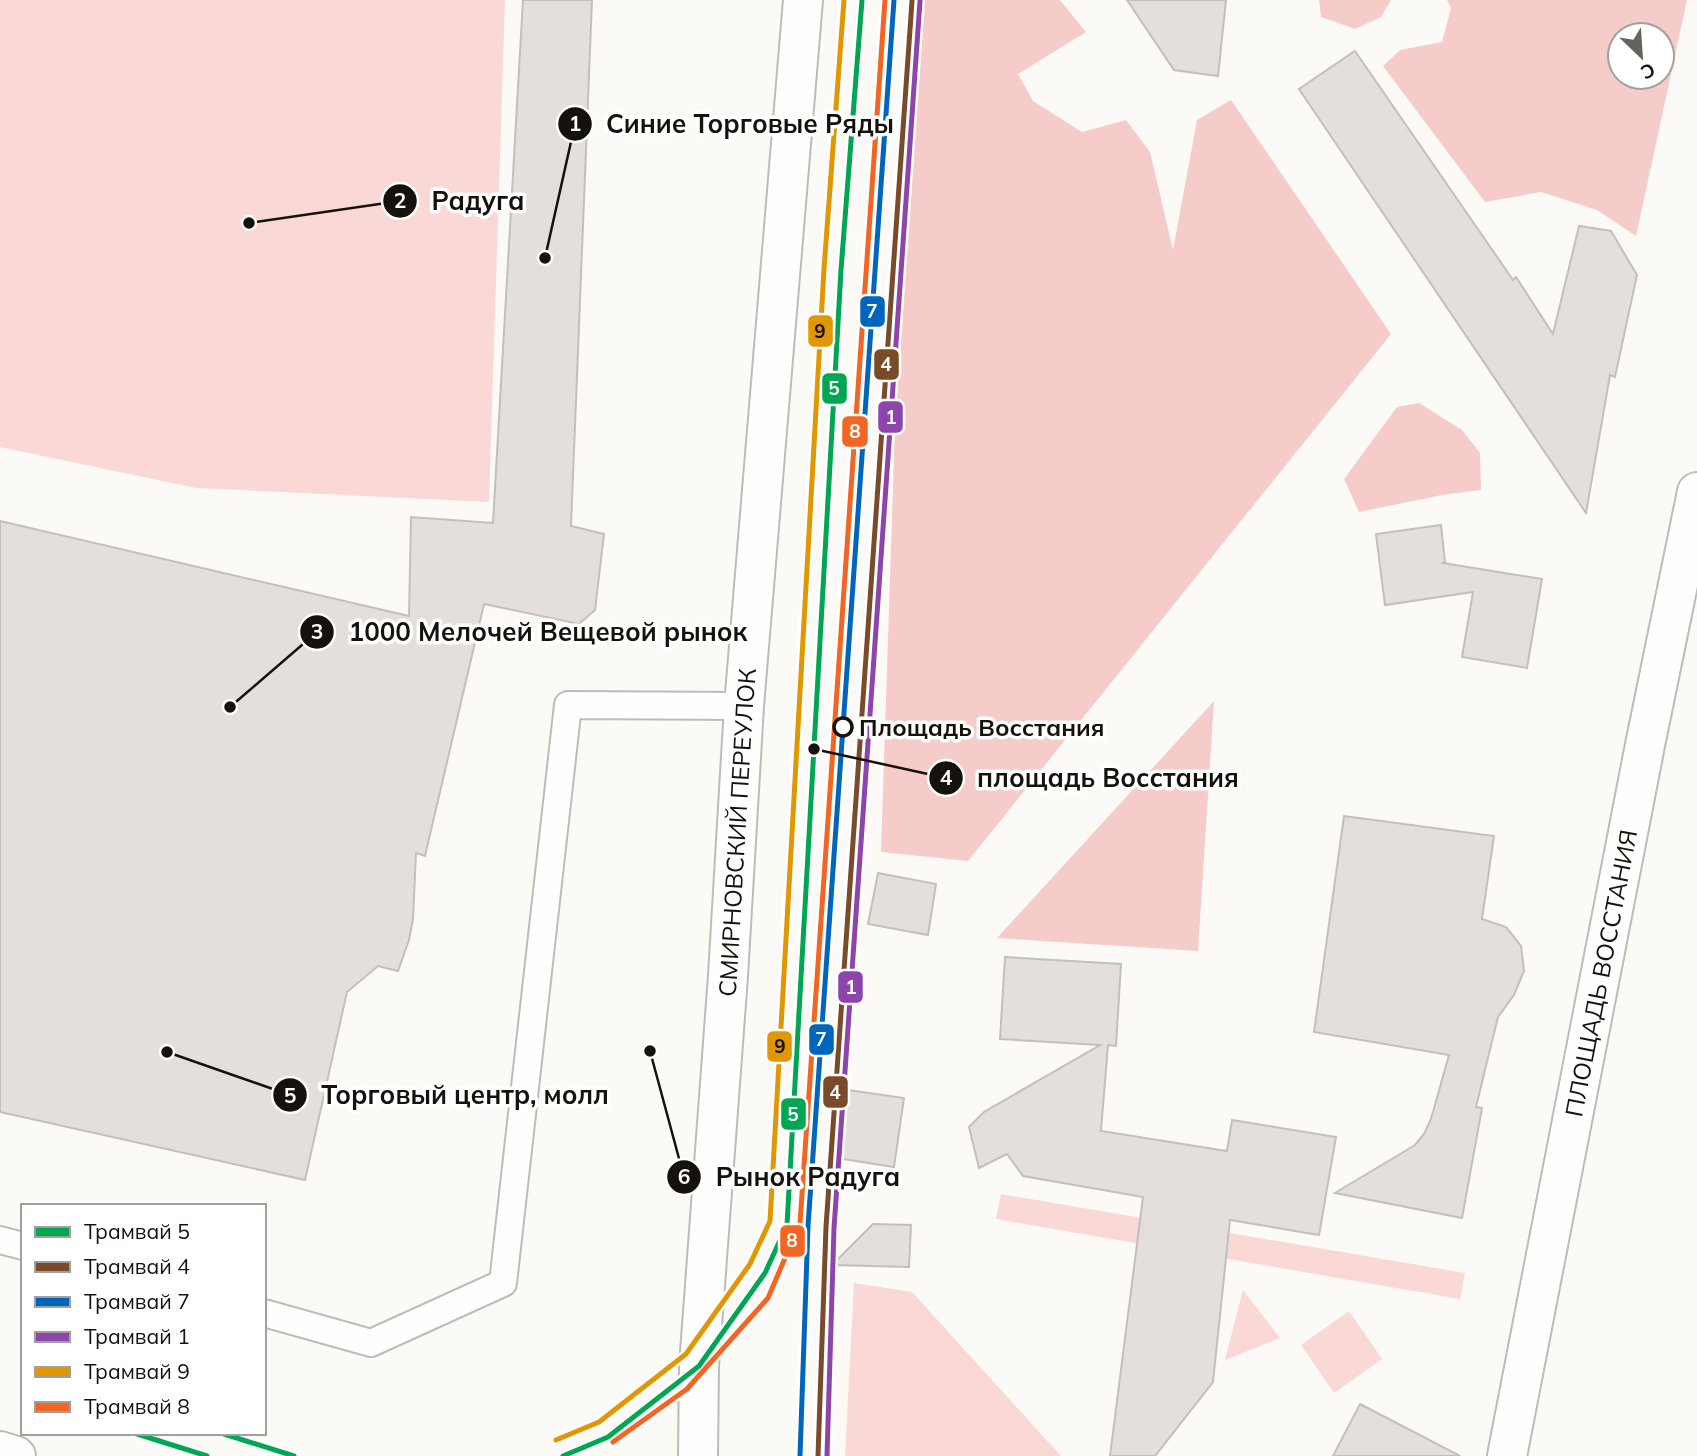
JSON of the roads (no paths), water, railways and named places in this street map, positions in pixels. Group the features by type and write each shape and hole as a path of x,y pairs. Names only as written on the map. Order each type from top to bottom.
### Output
{"main road":[{"name":"СМИРНОВСКИЙ ПЕРЕУЛОК","path":"698,1456 699,1366 728,976 744,706 803,0"},
{"name":"ПЛОЩАДЬ ВОССТАНИЯ","path":"1507,1456 1697,492"},
{"path":"0,1451 16,1456"}],"lane":[{"path":"266,1314 371,1343 503,1283 568,705 744,706"},
{"path":"0,1240 21,1245"}],"tram line":[{"name":"9","path":"556,1440 599,1422 686,1354 750,1264 770,1221 824,269 844,0"},
{"name":"5","path":"563,1456 608,1437 699,1366 765,1273 787,1225 841,270 862,0"},
{"name":"8","path":"613,1442 687,1389 768,1298 800,1223 885,0"},
{"name":"7","path":"800,1456 808,1226 894,0"},
{"name":"4","path":"818,1456 826,1227 912,1"},
{"name":"1","path":"827,1456 834,1228 920,1"},
{"name":"5","path":"140,1435 207,1456"},
{"name":"5","path":"227,1435 294,1456"}],"place":[{"name":"Радуга","path":"249,223"},
{"name":"Синие Торговые Ряды","path":"545,258"},
{"name":"1000 Мелочей Вещевой рынок","path":"230,707"},
{"name":"Площадь Восстания","path":"843,727"},
{"name":"площадь Восстания","path":"814,749"},
{"name":"Рынок Радуга","path":"650,1051"},
{"name":"Торговый центр, молл","path":"167,1052"}]}
